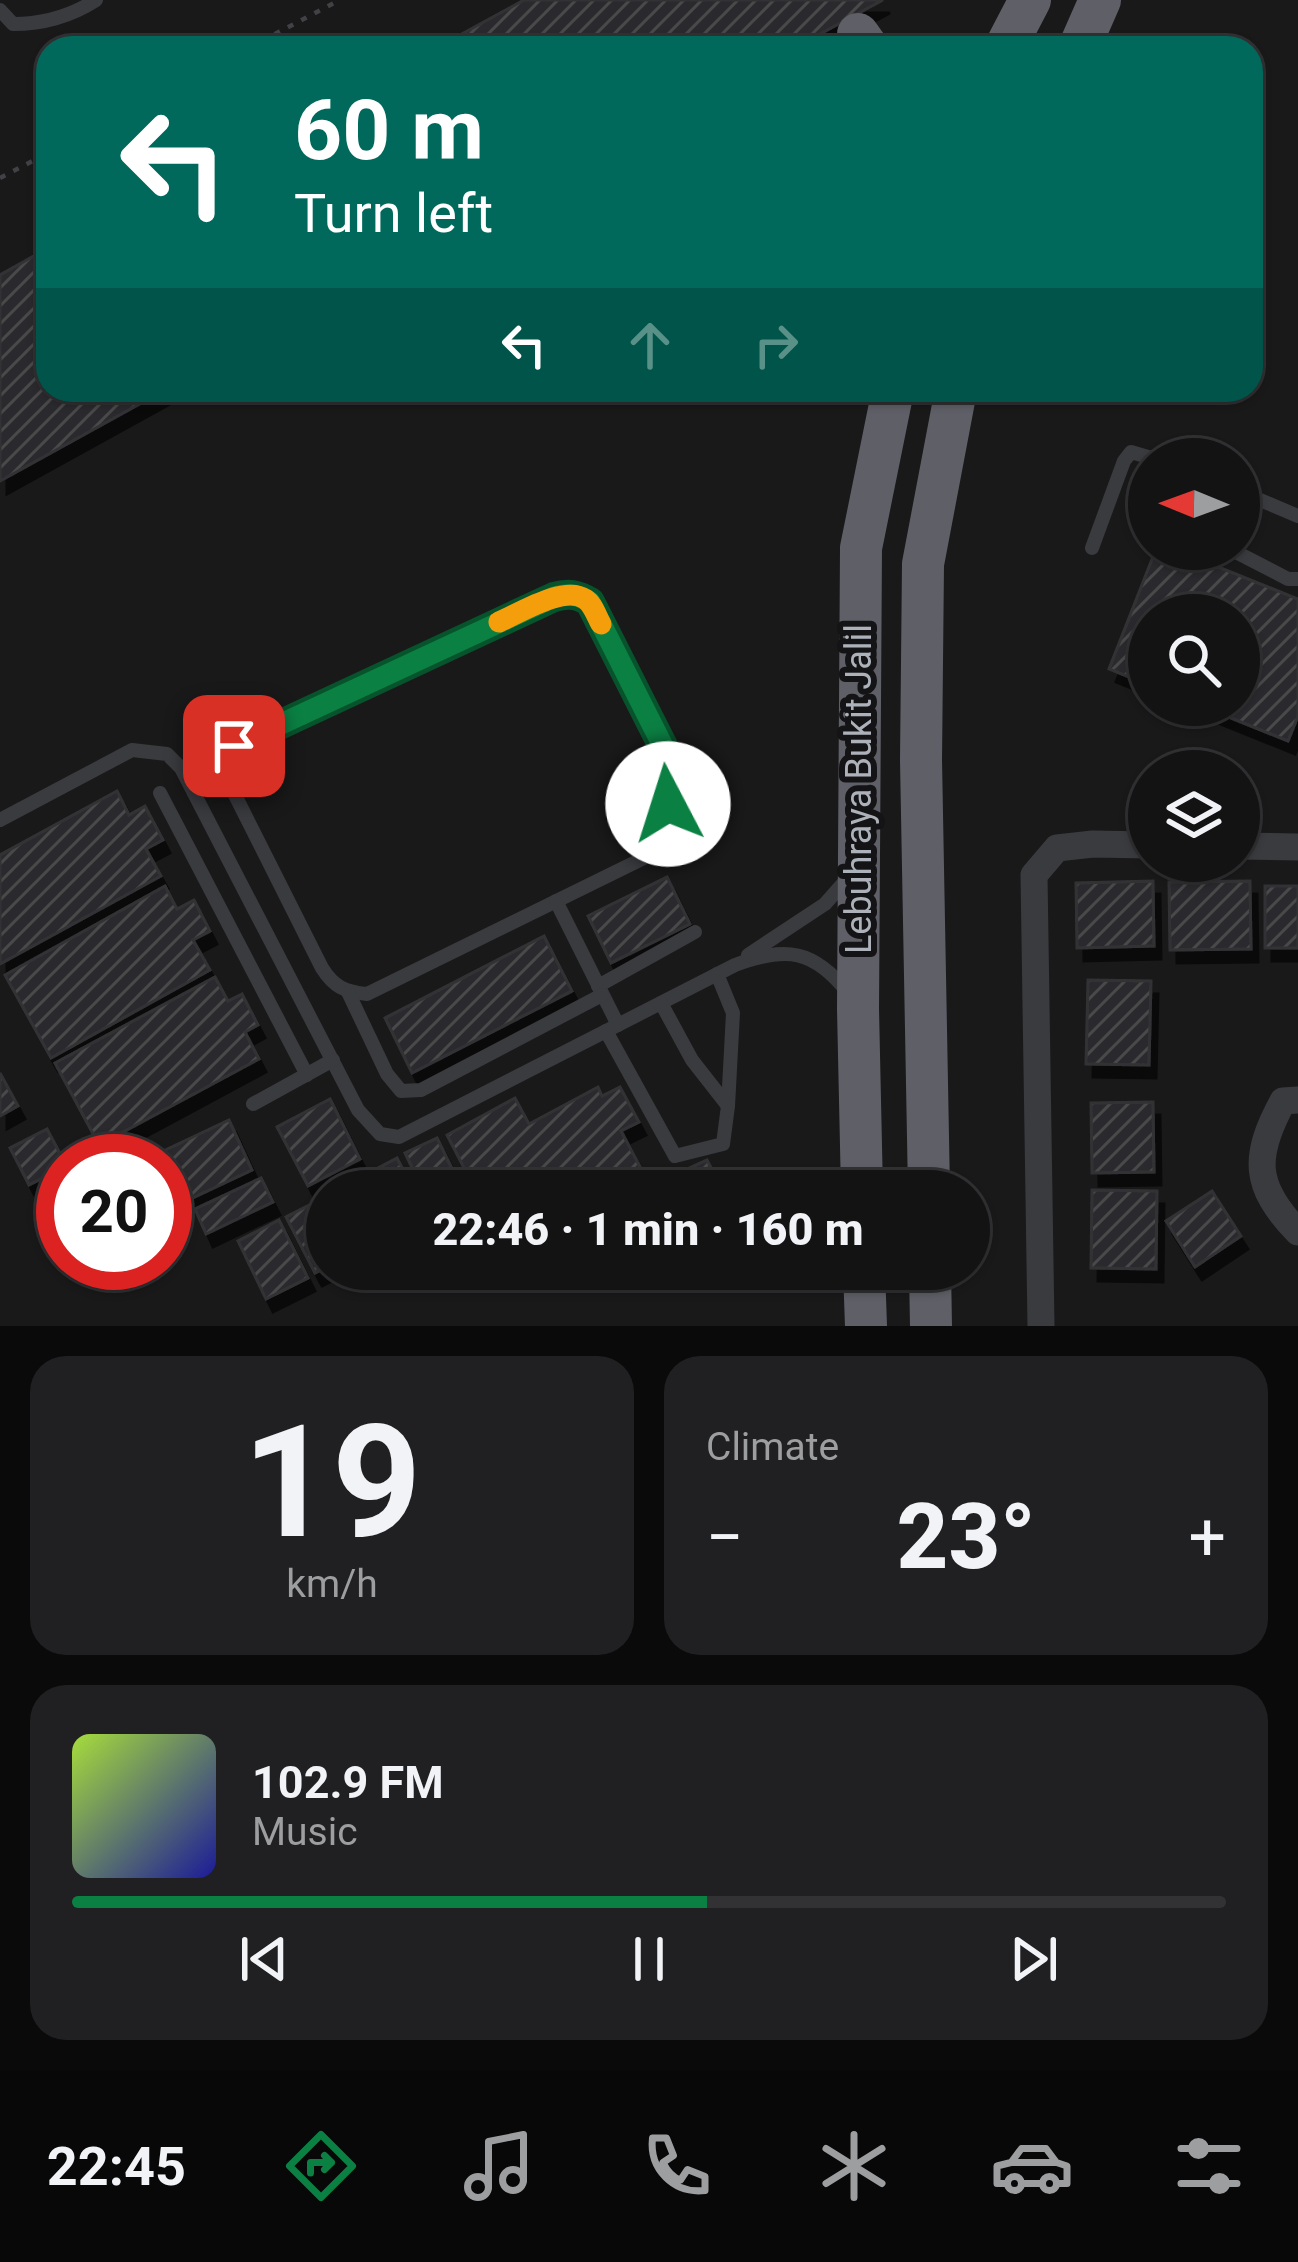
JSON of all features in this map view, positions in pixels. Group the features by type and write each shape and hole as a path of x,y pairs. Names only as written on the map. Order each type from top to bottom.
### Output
{"highway":[{"path":"1011,36 1030,0"},
{"path":"1084,36 1100,0"},
{"name":"Lebuhraya Bukit Jalil","path":"862,1170 861,548 891,402"},
{"name":"Lebuhraya Bukit Jalil","path":"928,1170 923,564 954,402"},
{"path":"865,1290 866,1326"},
{"path":"930,1290 931,1326"}],"street":[{"path":"1041,1326 1034,875 1057,848 1128,844"},
{"path":"1260,846 1298,847"},
{"path":"1298,1100 1283,1101 1265,1133 1262,1174 1275,1209 1298,1232"}],"lane":[{"path":"0,10 13,24 38,24 96,0"},
{"path":"1092,548 1128,456"},
{"path":"1260,500 1298,516"},
{"path":"1260,565 1298,580"},
{"path":"580,595 590,602 670,760 665,830 657,845 646,856 367,994 348,992 332,984 322,968 230,785 227,756 247,738 554,597 580,595"},
{"path":"0,820 132,750 167,754 181,769 333,1060 368,1122 380,1134 399,1137 734,965 770,952 818,962 858,1009"},
{"path":"160,793 307,1075"},
{"path":"734,965 825,904 859,861"},
{"path":"556,901 676,1156 723,1144 733,1013 717,974"},
{"path":"348,992 387,1074 401,1090 421,1090 600,991 695,932"},
{"path":"662,1003 692,1060 728,1106"},
{"path":"254,1104 333,1060"}],"path":[{"path":"271,36 340,0"},
{"path":"0,178 36,159"}],"building":[{"path":"524,0 883,0 816,36 458,36"},
{"path":"36,255 36,402 143,402 0,481 0,275"},
{"path":"1148,570 1226,570 1298,599 1298,716 1288,741 1251,726 1260,726 1260,594 1138,594"},
{"path":"1128,620 1128,677 1109,669"},
{"path":"117,791 129,815 145,806 163,840 146,849 161,876 0,964 0,855"},
{"path":"667,877 690,924 611,963 588,916"},
{"path":"1153,882 1154,946 1077,948 1076,883"},
{"path":"1169,882 1250,882 1251,949 1170,950"},
{"path":"165,886 177,909 194,900 210,931 193,940 210,970 51,1058 5,975"},
{"path":"1265,886 1298,886 1298,948 1265,948"},
{"path":"544,936 572,991 412,1073 385,1018"},
{"path":"215,977 228,1001 242,994 258,1025 245,1032 259,1059 119,1134 93,1134 55,1063"},
{"path":"1088,980 1151,981 1149,1065 1086,1064"},
{"path":"0,1073 18,1106 0,1116"},
{"path":"598,1087 602,1096 620,1087 639,1122 621,1131 642,1170 465,1170 447,1135 515,1098 529,1124"},
{"path":"330,1099 360,1159 339,1170 306,1170 306,1182 277,1127"},
{"path":"1153,1102 1154,1172 1092,1173 1091,1103"},
{"path":"229,1120 252,1170 192,1198 192,1137"},
{"path":"36,1135 36,1182 29,1185 10,1148"},
{"path":"437,1138 453,1170 413,1170 405,1153"},
{"path":"397,1158 403,1170 374,1170"},
{"path":"707,1160 712,1170 685,1170"},
{"path":"261,1178 273,1202 206,1234 195,1209"},
{"path":"1092,1190 1157,1191 1156,1269 1091,1268"},
{"path":"1212,1191 1241,1236 1195,1267 1166,1221"},
{"path":"306,1207 306,1256 286,1217"},
{"path":"279,1220 306,1279 266,1299 238,1241"}],"slow traffic":[{"path":"499,622 566,594 590,602 601,624"}],"route":[{"path":"234,746 554,597 580,595 590,602 670,760 668,804"}]}
